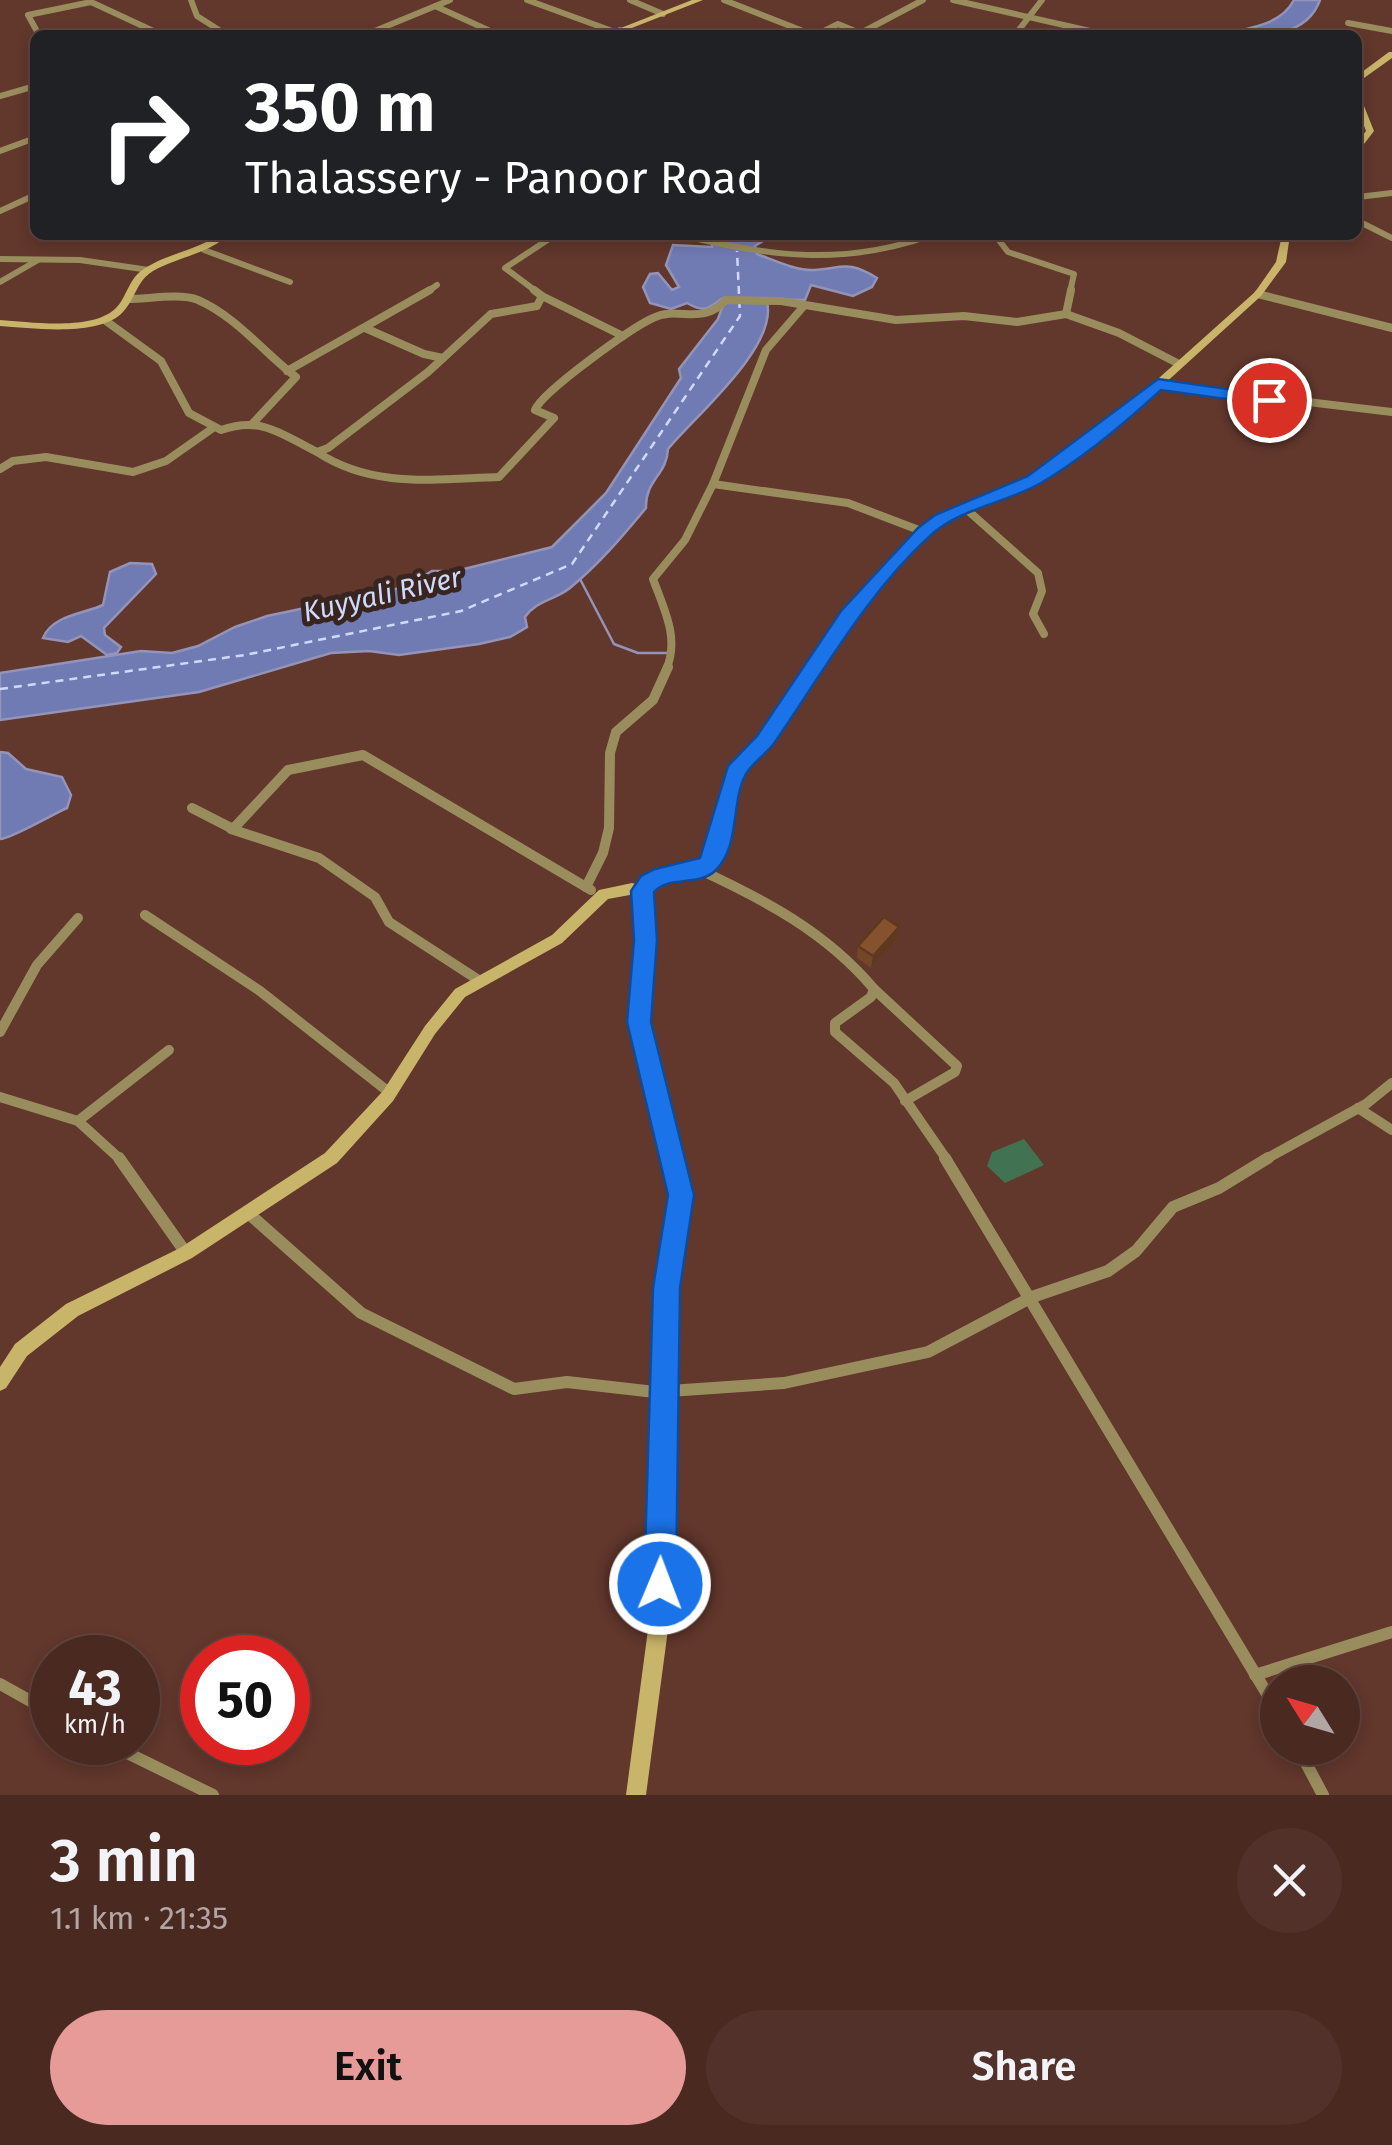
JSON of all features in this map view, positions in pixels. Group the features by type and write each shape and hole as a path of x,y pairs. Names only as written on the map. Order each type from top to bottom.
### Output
{"main road":[{"path":"619,30 699,0"},
{"path":"1362,75 1392,54"},
{"path":"1362,111 1370,131 1362,141"},
{"path":"0,323 106,320 118,312 134,284 149,270 204,250 218,240"},
{"path":"636,1795 659,1622 667,1288 681,1195 639,1022 646,940 642,891 648,882 662,875 708,864 716,849 736,772 765,741 848,616 924,532 965,508 1013,491 1052,468 1125,414 1258,294 1281,262 1285,240"},
{"path":"0,1382 21,1350 72,1310 186,1253 330,1158 390,1093 430,1030 460,993 557,938 593,892 632,888 642,891"}],"street":[{"path":"191,0 197,16 218,30"},
{"path":"377,30 450,0"},
{"path":"526,0 609,30"},
{"path":"546,6 556,0"},
{"path":"630,0 663,14"},
{"path":"724,0 800,30"},
{"path":"866,30 922,0"},
{"path":"953,0 1082,30"},
{"path":"1019,30 1042,0"},
{"path":"36,30 28,15 91,2 151,30"},
{"path":"434,6 488,30"},
{"path":"1348,23 1392,31"},
{"path":"826,30 838,24 851,30"},
{"path":"0,96 30,87"},
{"path":"0,151 30,140"},
{"path":"1362,197 1392,193"},
{"path":"0,210 30,196"},
{"path":"1362,223 1392,238"},
{"path":"547,240 505,268 542,296 576,309 624,336"},
{"path":"696,240 761,254 872,253 895,250 920,240"},
{"path":"999,240 1008,252 1074,274 1066,314"},
{"path":"204,250 290,282"},
{"path":"0,282 40,258"},
{"path":"0,259 117,263 149,270"},
{"path":"287,371 437,285"},
{"path":"1258,294 1392,328"},
{"path":"317,452 356,428 444,358 491,314 537,306 542,296"},
{"path":"128,299 196,298 259,342 269,357 296,377 253,423"},
{"path":"0,469 20,458 56,458 133,472 146,470 160,466 213,428 253,423 348,470 391,480 499,477 554,418 535,410 535,406 624,336 655,316 702,315 715,312 726,300 772,301 896,320 964,316 1017,322 1066,314 1118,333 1179,364"},
{"path":"233,830 288,770 362,756 593,892 608,828 610,754 616,732 652,700 674,653 669,620 652,579 684,540 713,484 766,350 803,306"},
{"path":"106,320 150,350 168,370 180,404 213,428"},
{"path":"366,328 424,354 444,358"},
{"path":"1158,384 1392,412"},
{"path":"713,484 796,492 899,518 924,532"},
{"path":"965,508 1038,573 1042,591 1032,611 1033,623 1044,634"},
{"path":"192,808 233,830"},
{"path":"208,821 320,858 376,896 389,922 480,981"},
{"path":"698,869 789,914 862,973 874,989 957,1066 954,1072 905,1101"},
{"path":"145,915 260,991 390,1093"},
{"path":"0,1032 37,965 78,918"},
{"path":"874,989 872,997 835,1024 835,1032 894,1083 949,1163 1260,1683"},
{"path":"78,1121 169,1050"},
{"path":"248,1213 362,1313 514,1389 567,1382 665,1392 784,1383 928,1352 1032,1298 1108,1271 1136,1251 1173,1208 1219,1188 1297,1139 1358,1108 1392,1082"},
{"path":"0,1097 78,1121 116,1154 186,1253"},
{"path":"1358,1108 1392,1130"},
{"path":"1255,1675 1392,1632"},
{"path":"0,1684 30,1701"},
{"path":"152,1765 213,1795"},
{"path":"1307,1765 1323,1795"}],"green space":[{"path":"1024,1139 1044,1165 1005,1183 987,1166 992,1152"}],"water":[{"path":"1294,0 1320,0 1303,23 1291,29 1242,30 1271,21"},
{"path":"707,240 764,240 755,246 757,254 785,265 814,270 852,267 877,278 872,287 853,296 811,285 805,300 723,298 702,309 687,303 671,309 650,303 643,287 650,274 658,273 672,290 679,287 666,265 673,245 712,247"},
{"name":"Kuyyali River","path":"724,302 767,302 767,320 748,360 668,449 649,491 646,508 628,529 570,588 530,611 525,617 527,627 510,637 399,655 369,651 331,653 199,692 0,720 0,673 141,651 172,653 267,616 405,587 432,571 456,571 552,547 606,493 681,378 679,369 718,319"},
{"path":"130,563 152,564 156,574 104,628 105,635 121,647 117,653 107,655 81,636 68,642 43,638 61,620 103,605 110,572"},
{"path":"0,752 8,753 26,769 62,777 71,795 67,808 0,839"}],"building":[{"path":"884,917 899,927 873,956 858,946"}],"waterway":[{"path":"580,579 614,644 638,653 670,653"}],"ferry route":[{"path":"0,689 245,655 461,611 572,564 740,316 737,251"}],"route":[{"path":"660,1584 667,1288 681,1195 639,1022 646,940 642,891 648,882 662,875 691,872 708,864 716,849 736,772 765,741 848,616 924,532 962,509 1034,480 1125,414 1158,384 1269,400"}]}
